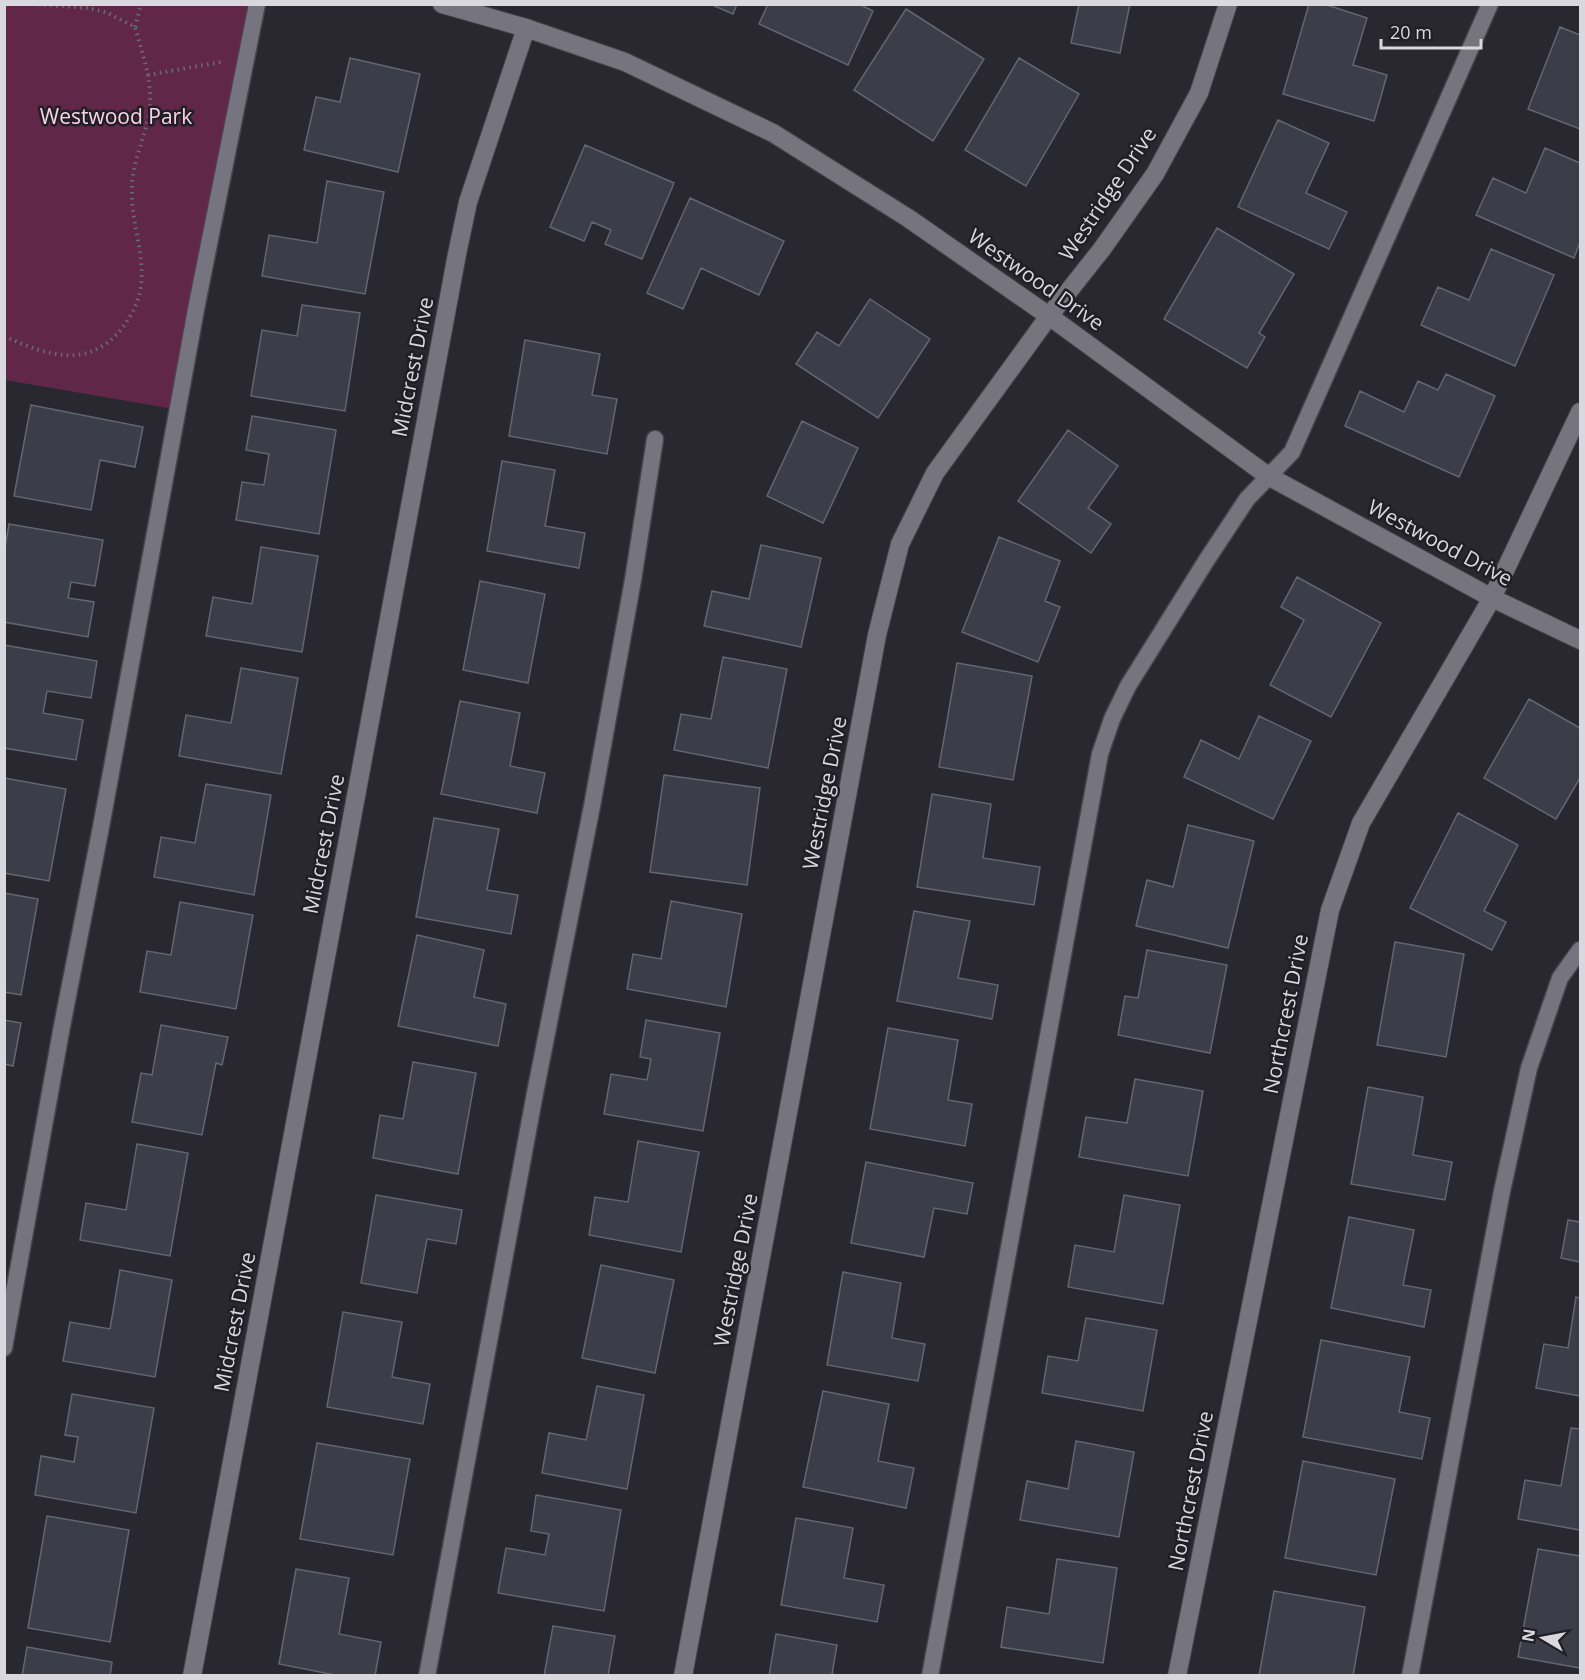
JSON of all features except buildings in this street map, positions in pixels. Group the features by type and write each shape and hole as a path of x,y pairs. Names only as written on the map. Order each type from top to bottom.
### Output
{"street":[{"name":"Westwood Drive","path":"442,4 526,28 625,62 773,133 908,218 1049,316 1268,476 1492,598 1581,640"},
{"name":"Westridge Drive","path":"683,1676 875,646 900,544 935,474 1155,174 1200,93 1228,4"},
{"name":"Midcrest Drive","path":"192,1676 457,254 468,202 526,28"},
{"name":"Northcrest Drive","path":"1178,1676 1330,910 1361,824 1492,598 1581,412"}],"lane":[{"path":"4,1348 196,304 257,4"},
{"path":"930,1676 1100,754 1112,719 1128,686 1247,499 1292,452 1490,4"},
{"path":"427,1676 535,1094 592,806 633,580 655,440"},
{"path":"1410,1676 1502,1191 1529,1068 1560,978 1581,950"}],"path":[{"path":"33,4 88,8 108,13 135,27"},
{"path":"4,336 49,353 75,356 96,351 114,339 132,315 141,286 140,254 131,188 135,158 144,134 150,106 148,75 135,27 141,4"},
{"path":"148,75 222,62 228,56"}],"green space":[{"name":"Westwood Park","path":"5,5 249,5 174,409 5,380"}]}
